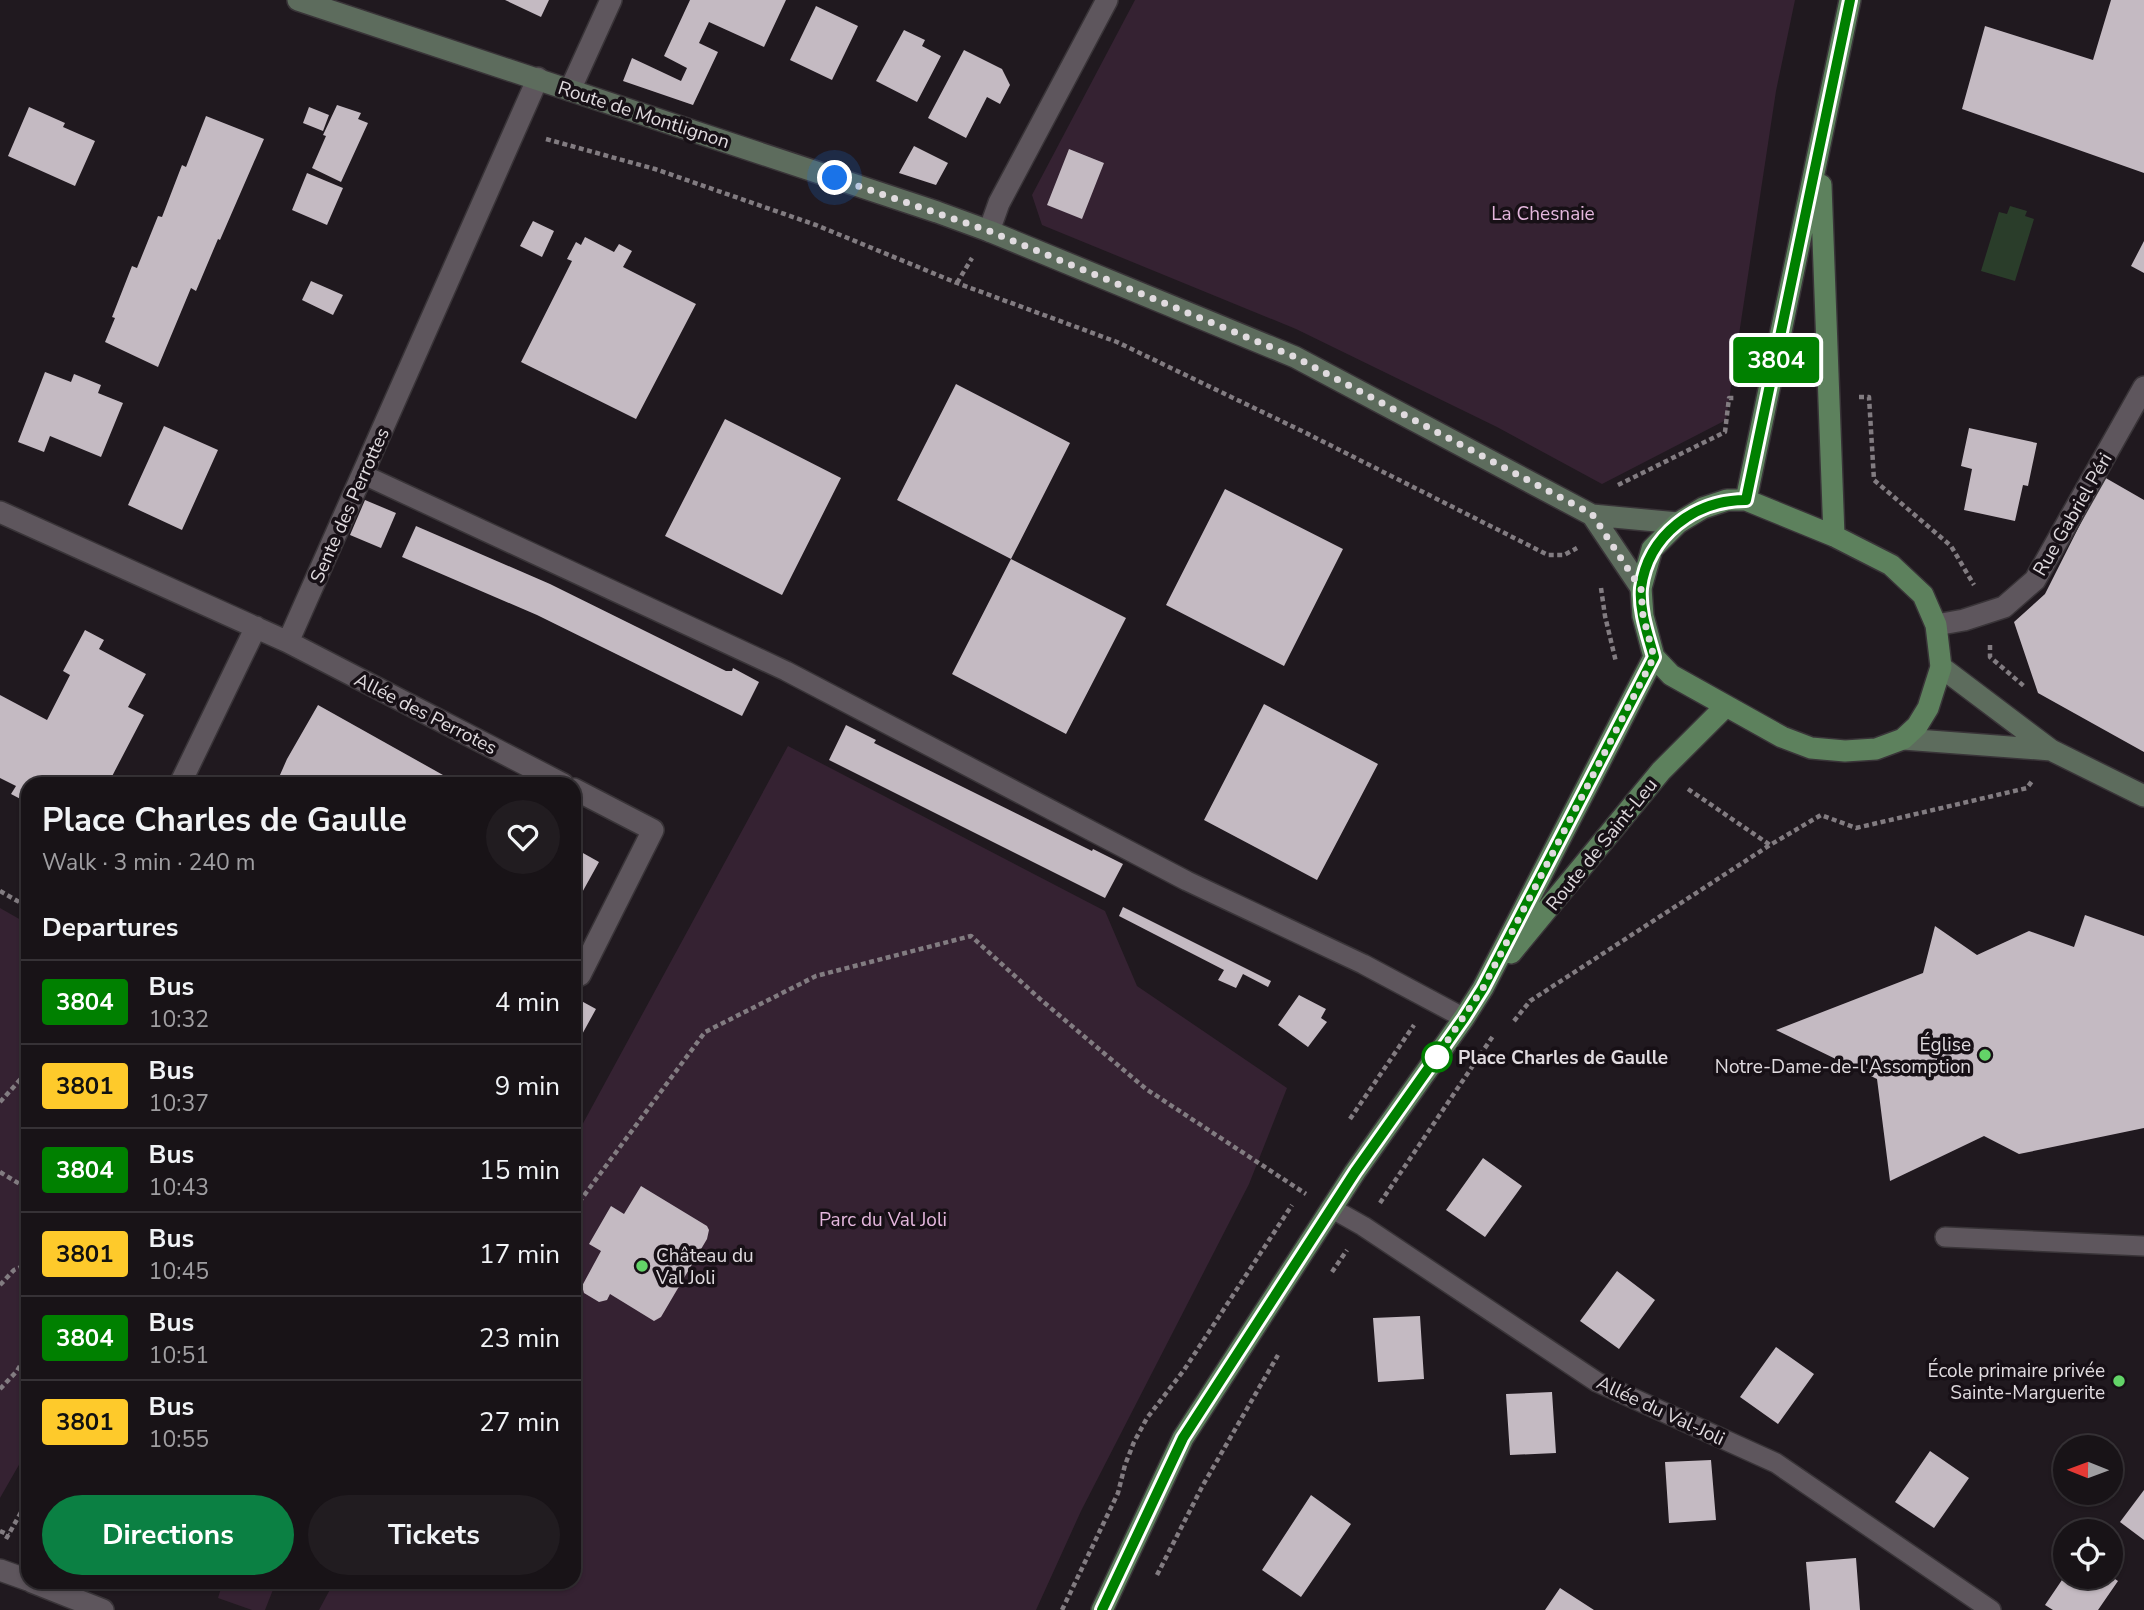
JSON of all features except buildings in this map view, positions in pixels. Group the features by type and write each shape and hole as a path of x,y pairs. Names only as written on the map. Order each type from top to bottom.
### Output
{"main road":[{"name":"Route de Montlignon","path":"298,0 912,203 989,231 1295,357 1592,514"},
{"path":"1746,500 1850,0"},
{"path":"1819,151 1835,536"},
{"path":"1727,500 1746,500 1835,536 1891,565 1923,595 1937,625 1941,667 1928,708 1917,726 1903,739 1876,749 1845,751 1811,748 1782,737 1725,707 1671,675 1654,657 1643,616 1641,589 1652,550 1678,523 1703,508 1727,500"},
{"path":"1592,514 1678,523"},
{"path":"1592,514 1641,589"},
{"name":"Route de Saint-Leu","path":"1102,1610 1183,1438 1331,1209 1483,988 1654,657"},
{"path":"1941,667 2051,750 2144,796"},
{"name":"Route de Saint-Leu","path":"1483,988 1661,771 1725,707"},
{"path":"1903,739 2051,750"}],"street":[{"path":"569,90 611,0"},
{"path":"989,231 999,203 1108,0"},
{"name":"Sente des Perrottes","path":"288,642 538,78"},
{"name":"Rue Gabriel Péri","path":"1937,625 1964,620 2004,607 2035,580 2144,387"},
{"path":"0,512 288,642"},
{"path":"188,777 256,627"},
{"name":"Allée des Perrotes","path":"288,642 550,777"},
{"path":"581,793 653,831 581,973"},
{"path":"0,1570 21,1578"},
{"path":"50,1589 103,1610"}],"lane":[{"path":"362,474 786,671 1187,881 1363,964 1464,1018"},
{"name":"Allée du Val-Joli","path":"1331,1209 1363,1226 1597,1381 1776,1463 1991,1610"},
{"path":"1945,1237 2144,1246"}],"path":[{"path":"515,130 655,169 816,225 957,283 1117,342 1304,432 1548,555 1564,555 1578,547 1585,555"},
{"path":"1611,489 1725,432 1729,398 1769,396"},
{"path":"1829,397 1869,397 1874,480 1951,546 1990,612 1990,657 2031,692"},
{"path":"1600,583 1618,669"},
{"path":"1514,1021 1530,1001 1770,845 1821,815 1856,828 2027,788 2051,750"},
{"path":"1686,788 1770,845"},
{"path":"0,891 21,903"},
{"path":"581,1200 705,1032 816,976 971,936 1146,1089 1331,1209"},
{"path":"1326,1281 1495,1031"},
{"path":"0,1102 21,1079"},
{"path":"0,1172 21,1185"},
{"path":"0,1285 14,1270 21,1267"},
{"path":"1155,1578 1203,1485 1283,1347"},
{"path":"0,1389 21,1364"},
{"path":"0,1545 21,1513"},
{"path":"0,1531 9,1535"}],"green space":[{"name":"La Chesnaie","path":"1135,0 1795,0 1776,91 1726,420 1602,484 1497,427 1296,329 1042,225 1032,195"},
{"name":"Parc du Val Joli","path":"788,746 1105,911 1137,986 1287,1088 1249,1184 1081,1511 1036,1610 319,1610 330,1589 581,1589 581,1127"},
{"path":"0,908 21,920 21,1461 0,1498"},
{"path":"221,1589 273,1589 265,1610 252,1610 218,1598"}],"shaded area":[{"path":"2010,206 2027,211 2025,216 2034,219 2015,281 1981,271 1999,212 2007,214"}],"bus line":[{"name":"3804","path":"1102,1610 1183,1438 1355,1172 1483,988 1654,657 1643,616 1641,589 1652,550 1678,523 1703,508 1727,500 1746,500 1850,0"}],"place":[{"name":"Église Notre-Dame-de-l'Assomption","path":"1985,1055"},
{"name":"Place Charles de Gaulle","path":"1437,1057"},
{"name":"Château du Val Joli","path":"642,1266"},
{"name":"École primaire privée Sainte-Marguerite","path":"2119,1381"}],"route":[{"path":"835,178 989,231 1295,357 1592,514 1641,589 1643,616 1654,657 1483,988 1433,1062 1437,1057"}]}
